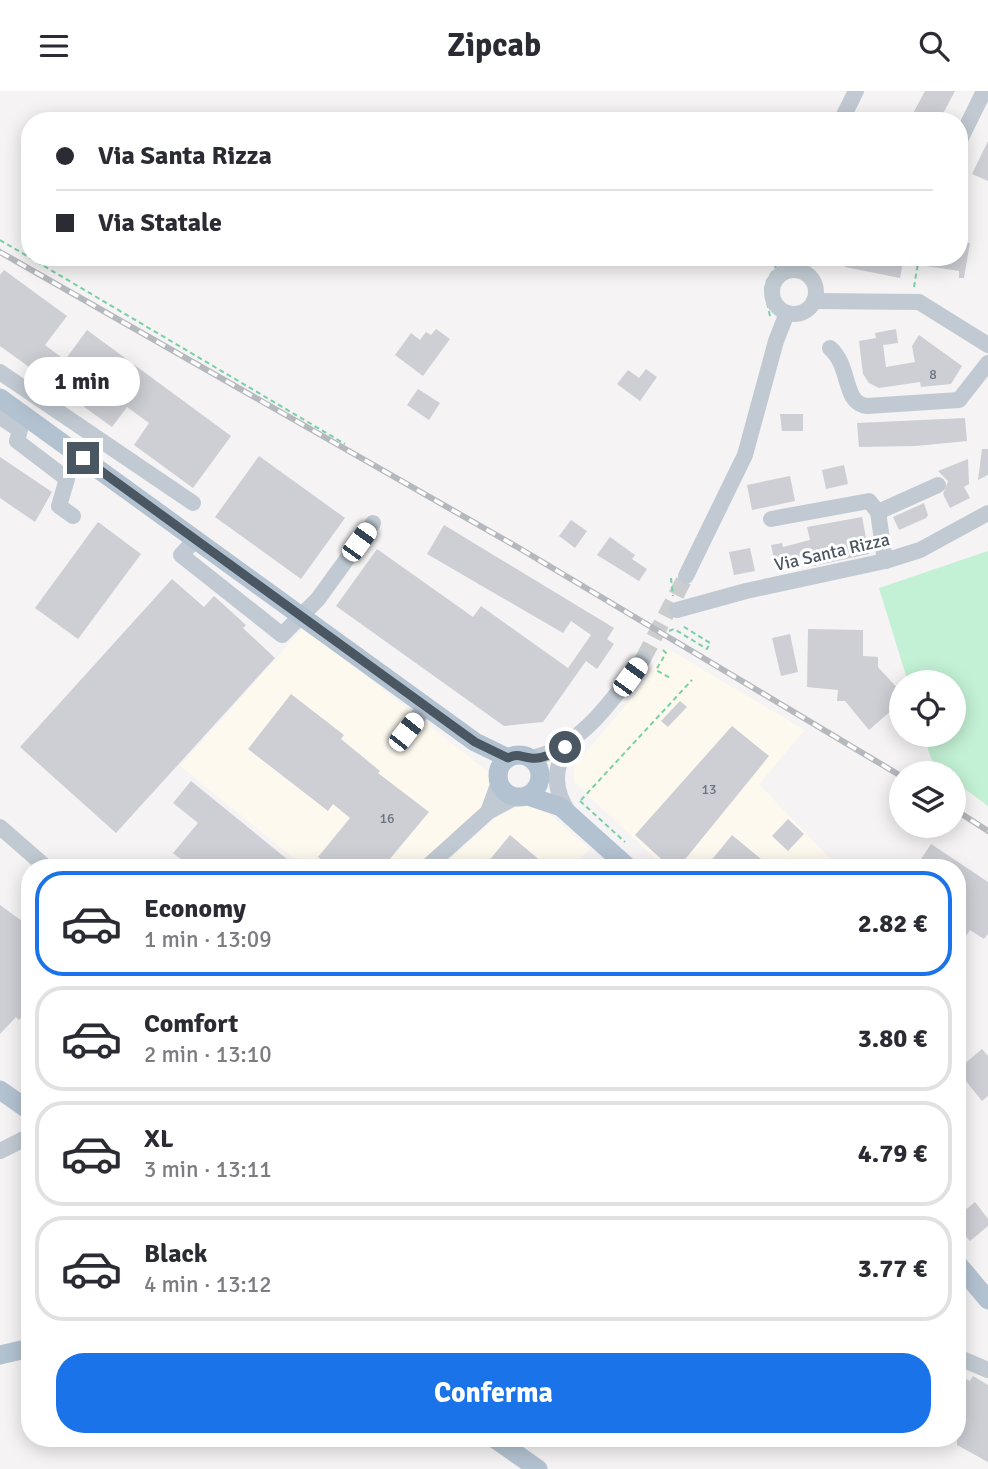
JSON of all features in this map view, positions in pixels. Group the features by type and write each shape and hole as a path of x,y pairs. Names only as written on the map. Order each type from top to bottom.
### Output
{"main road":[{"path":"0,398 475,742 502,771 505,792 571,804"},
{"path":"502,771 519,755 531,758 541,777 634,859"},
{"path":"522,796 537,789 541,777"},
{"path":"1,1091 21,1105"},
{"path":"966,1274 988,1300"},
{"path":"0,1355 21,1350"},
{"path":"506,1447 538,1469"}],"street":[{"path":"846,112 856,91"},
{"path":"968,124 984,91"},
{"path":"793,266 776,279 772,292 776,305 788,313 806,310 814,301 813,280 798,266"},
{"path":"814,301 911,300 935,309 988,345"},
{"path":"679,575 745,455 776,341 788,313"},
{"path":"830,348 844,365 852,398 860,405 867,406 959,400 988,363"},
{"path":"0,372 193,503"},
{"path":"0,417 20,430 17,441 67,479 59,506 73,516"},
{"path":"878,512 938,485"},
{"path":"771,519 863,501 873,503 878,512 885,561"},
{"name":"Via Santa Rizza","path":"677,610 746,591 885,561 920,550 988,513"},
{"path":"196,540 181,555 282,635 300,614 318,599 373,523"},
{"path":"541,777 618,692 643,659"},
{"path":"406,732 426,706"},
{"path":"531,758 554,753 573,740"},
{"path":"558,759 558,790 571,804"},
{"path":"488,812 502,771"},
{"path":"436,859 488,812 522,796"},
{"path":"0,827 37,859"},
{"path":"2,1150 21,1140"},
{"path":"966,1361 988,1370"}],"path":[{"path":"0,240 21,252"},
{"path":"44,266 345,444"},
{"path":"770,324 765,280 775,266"},
{"path":"911,300 917,266"},
{"path":"669,631 674,629 707,649 710,643 680,624 677,610 679,575"},
{"path":"663,650 666,653 656,670 670,678"},
{"path":"634,859 571,804 692,680"}],"shaded area":[{"path":"304,627 491,774 494,792 485,812 430,859 295,859 180,766"},
{"path":"665,647 805,730 759,784 830,859 655,859 574,782 574,766 643,685"},
{"path":"523,804 545,810 590,849 579,859 449,859 498,816"}],"green space":[{"path":"988,551 988,806 966,790 966,761 933,761 928,747 966,747 966,670 904,670 879,588"}],"building":[{"path":"925,91 955,91 944,112 914,112"},
{"path":"988,141 988,181 972,174"},
{"path":"845,266 902,266 900,278"},
{"path":"926,266 966,266 964,278 959,278 959,271"},
{"path":"4,270 67,316 45,345 65,360 87,330 231,436 193,488 134,445 149,423 127,407 112,427 0,346 0,275"},
{"path":"436,329 450,339 423,376 395,355 411,333 420,340 426,332 431,335"},
{"path":"896,329 898,343 883,345 886,367 915,362 912,346 919,335 962,366 951,384 921,387 920,382 879,388 869,383 863,374 859,341 876,338 875,333"},
{"path":"646,369 657,377 640,401 617,384 628,370 639,378"},
{"path":"418,389 440,403 429,420 407,405"},
{"path":"780,414 803,414 803,431 782,431"},
{"path":"965,418 967,441 916,446 859,447 857,423"},
{"path":"982,449 988,449 988,475 978,480"},
{"path":"259,456 345,518 301,579 215,517"},
{"path":"0,457 52,492 35,522 0,498"},
{"path":"968,459 969,484 964,487 970,498 950,508 943,494 948,481 938,471"},
{"path":"844,465 848,484 826,489 822,470"},
{"path":"790,476 795,501 752,510 747,485"},
{"path":"924,503 928,515 926,518 899,530 893,517"},
{"path":"862,517 869,554 814,566 812,555 787,560 788,565 776,568 771,545 782,543 783,547 810,540 807,527"},
{"path":"571,520 587,531 575,548 559,536"},
{"path":"98,522 141,554 78,639 35,608"},
{"path":"444,525 614,628 607,639 614,644 597,669 586,661 543,722 504,726 336,606 377,549 473,617 481,606 568,668 591,635 571,621 563,633 427,554"},
{"path":"610,537 635,555 632,559 647,569 639,581 597,555"},
{"path":"750,548 755,571 734,575 729,552"},
{"path":"172,579 204,607 214,596 246,625 243,628 275,658 116,833 20,747"},
{"path":"808,629 863,630 863,656 878,657 878,667 889,679 889,712 869,730 845,701 837,701 838,690 807,687"},
{"path":"790,634 798,672 781,676 772,638"},
{"path":"291,694 344,735 341,739 380,771 378,773 429,812 390,859 321,859 318,857 350,818 333,804 328,811 248,749"},
{"path":"680,701 687,707 668,727 661,721"},
{"path":"732,726 769,756 685,859 661,859 635,835"},
{"path":"191,781 287,859 181,859 173,853 198,823 173,803"},
{"path":"788,819 804,834 788,851 772,836"},
{"path":"510,835 538,859 490,859"},
{"path":"732,835 761,859 712,859"},
{"path":"931,844 954,859 921,859"},
{"path":"966,867 988,882 988,934 984,939 970,930 966,936"},
{"path":"0,905 21,920 21,1017 19,1020 16,1017 0,1034"},
{"path":"982,1049 988,1056 988,1096 982,1101 966,1081 966,1062"},
{"path":"975,1202 988,1219 988,1226 970,1241 966,1236 966,1210"},
{"path":"973,1376 988,1385 988,1462 961,1447 966,1447 966,1379 970,1381"}],"tunnel":[{"path":"643,659 686,576"}],"railway":[{"path":"0,252 21,264"},
{"path":"25,266 519,548 889,769"},
{"path":"966,817 988,831"}],"route":[{"path":"83,458 485,748 508,758 523,755 531,758 554,753 565,747"}]}
